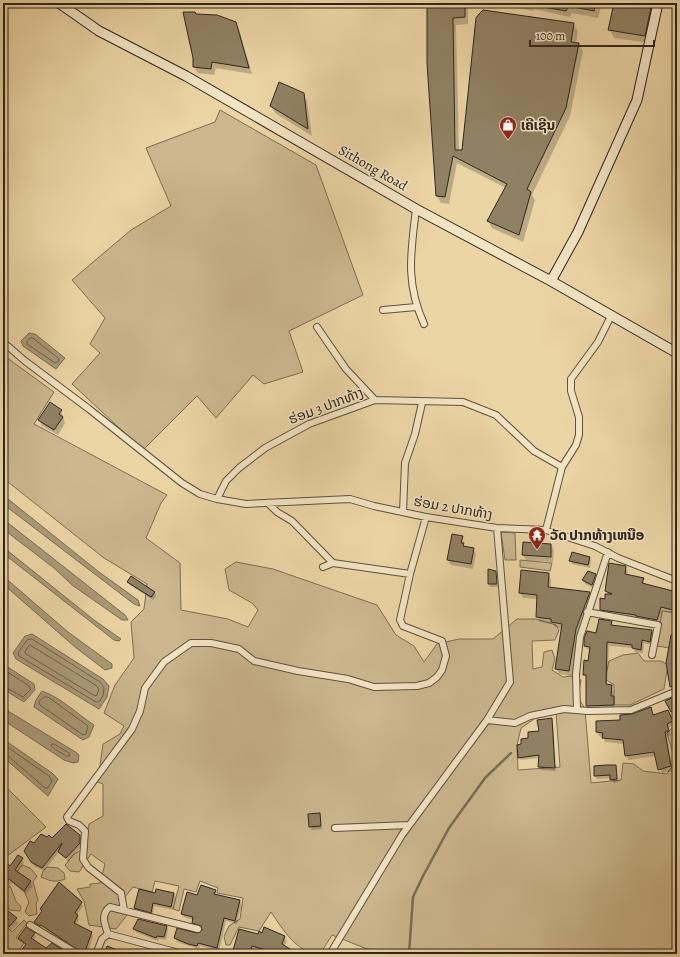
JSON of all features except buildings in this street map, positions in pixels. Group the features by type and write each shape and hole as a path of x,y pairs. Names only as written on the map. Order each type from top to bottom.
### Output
{"main road":[{"name":"Sithong Road","path":"58,3 99,31 186,76 416,209 551,281 677,353"},
{"path":"551,281 578,232 637,100 658,3"}],"street":[{"path":"416,209 410,266 416,307 424,324"},
{"path":"383,310 416,307"},
{"path":"546,530 562,467 576,445 579,435 580,417 571,391 571,379 598,342 611,316"},
{"name":"ຮ່ອມ 3 ປາກທ້າງ","path":"316,327 346,369 375,400"},
{"name":"ຮ່ອມ 2 ປາກທ້າງ","path":"3,342 24,361 95,413 182,483 200,494 217,499 246,504 350,499 426,517 497,528 546,530 595,546 618,558 677,581"},
{"name":"ຮ່ອມ 3 ປາກທ້າງ","path":"217,499 226,481 239,468 265,448 309,424 375,400 422,403 463,402 496,416 534,451 562,467"},
{"path":"403,512 405,463 422,403"},
{"path":"268,503 277,512 292,520 333,563"},
{"path":"124,910 122,893 88,867 83,859 86,831 79,824 69,821 67,817 132,729 140,711 145,688 164,662 191,643 211,643 239,649 254,661 298,672 348,679 374,688 417,686 429,683 437,677 442,670 446,656 442,641 403,626 400,620 410,574 426,517"},
{"path":"330,954 409,825 487,720 510,682 497,528"},
{"path":"577,710 576,674 580,637 608,552"},
{"path":"323,567 333,563 410,574"},
{"path":"588,612 658,625 652,655"},
{"path":"487,720 515,723 530,716 564,709 588,711 631,710 677,691"},
{"path":"335,828 409,825"},
{"path":"108,934 104,919 106,909 110,907 198,929"},
{"path":"30,925 78,954"},
{"path":"96,954 102,939 108,934"},
{"path":"108,934 183,954"}],"shaded area":[{"path":"220,110 316,165 363,295 289,331 303,372 264,384 253,375 216,418 197,396 143,450 72,384 100,353 90,344 105,318 72,280 131,230 171,206 146,148 215,122"},
{"path":"3,355 54,392 34,424 167,495 161,503 146,538 180,563 181,610 228,619 248,627 258,610 252,603 229,590 225,569 236,562 273,569 377,605 396,635 414,646 424,662 437,644 459,639 493,639 517,619 536,619 556,625 559,630 555,640 532,641 533,669 542,667 544,652 552,650 555,659 552,670 563,677 572,676 581,680 578,697 585,709 591,783 621,780 623,763 634,764 643,771 667,774 675,761 667,733 672,728 677,717 677,954 377,954 378,950 367,949 332,935 320,954 304,950 297,945 285,932 271,912 259,931 239,927 230,945 226,945 224,936 229,926 240,919 243,898 217,893 218,888 200,881 196,892 184,889 179,911 173,909 179,886 155,881 152,892 133,887 120,903 127,915 116,929 89,925 84,901 77,889 90,887 90,884 100,883 105,864 91,854 79,872 70,871 65,865 74,854 84,849 89,824 103,816 103,784 95,781 99,773 103,744 120,734 124,726 104,713 115,685 134,658 131,622 144,609 147,584 104,558 3,478","holes":["556,712 560,767 518,770 517,745 521,728 537,717 552,715"]},
{"path":"501,532 515,533 516,560 505,560"},
{"path":"520,560 552,563 550,571 520,567"},
{"path":"662,611 677,613 677,636 669,648 657,646"},
{"path":"638,653 644,661 661,661 670,666 667,670 664,689 630,705 614,705 614,685 605,679 609,661 623,655"},
{"path":"3,784 46,827 3,859"},
{"path":"22,865 30,868 37,876 33,882 38,900 36,904 37,914 29,916 25,912 29,902 24,891 31,881 17,872"},
{"path":"47,867 58,868 64,873 65,879 53,881 41,877 43,871"},
{"path":"10,886 16,901 21,907 20,911 10,910 3,901 3,891"},
{"path":"24,920 27,923 16,938 24,943 17,954 3,954 3,923 12,932"}],"water":[{"path":"29,333 35,334 65,358 56,369 23,346 21,341"},
{"path":"3,495 99,572 138,600 140,606 134,604 3,504"},
{"path":"3,519 125,615 128,620 122,620 72,585 54,568 3,529"},
{"path":"3,547 94,620 121,639 119,641 114,640 4,554"},
{"path":"3,576 68,632 112,664 112,668 105,670 75,647 3,584"},
{"path":"32,634 103,679 109,686 107,697 99,709 16,659 13,653 25,636"},
{"path":"3,664 34,684 35,690 24,702 3,689"},
{"path":"42,691 63,702 94,725 89,737 83,740 34,707 36,700"},
{"path":"3,708 77,753 79,755 78,762 73,763 64,760 3,720"},
{"path":"3,739 52,773 58,779 48,796 3,757"}],"waterway":[{"path":"409,954 413,897 423,876 449,828 485,778 511,753"}],"place":[{"name":"ເຄີເຊີນ","path":"508,140"},
{"name":"ວັດ ປາກທ້າງເຫນືອ","path":"537,550"}]}
